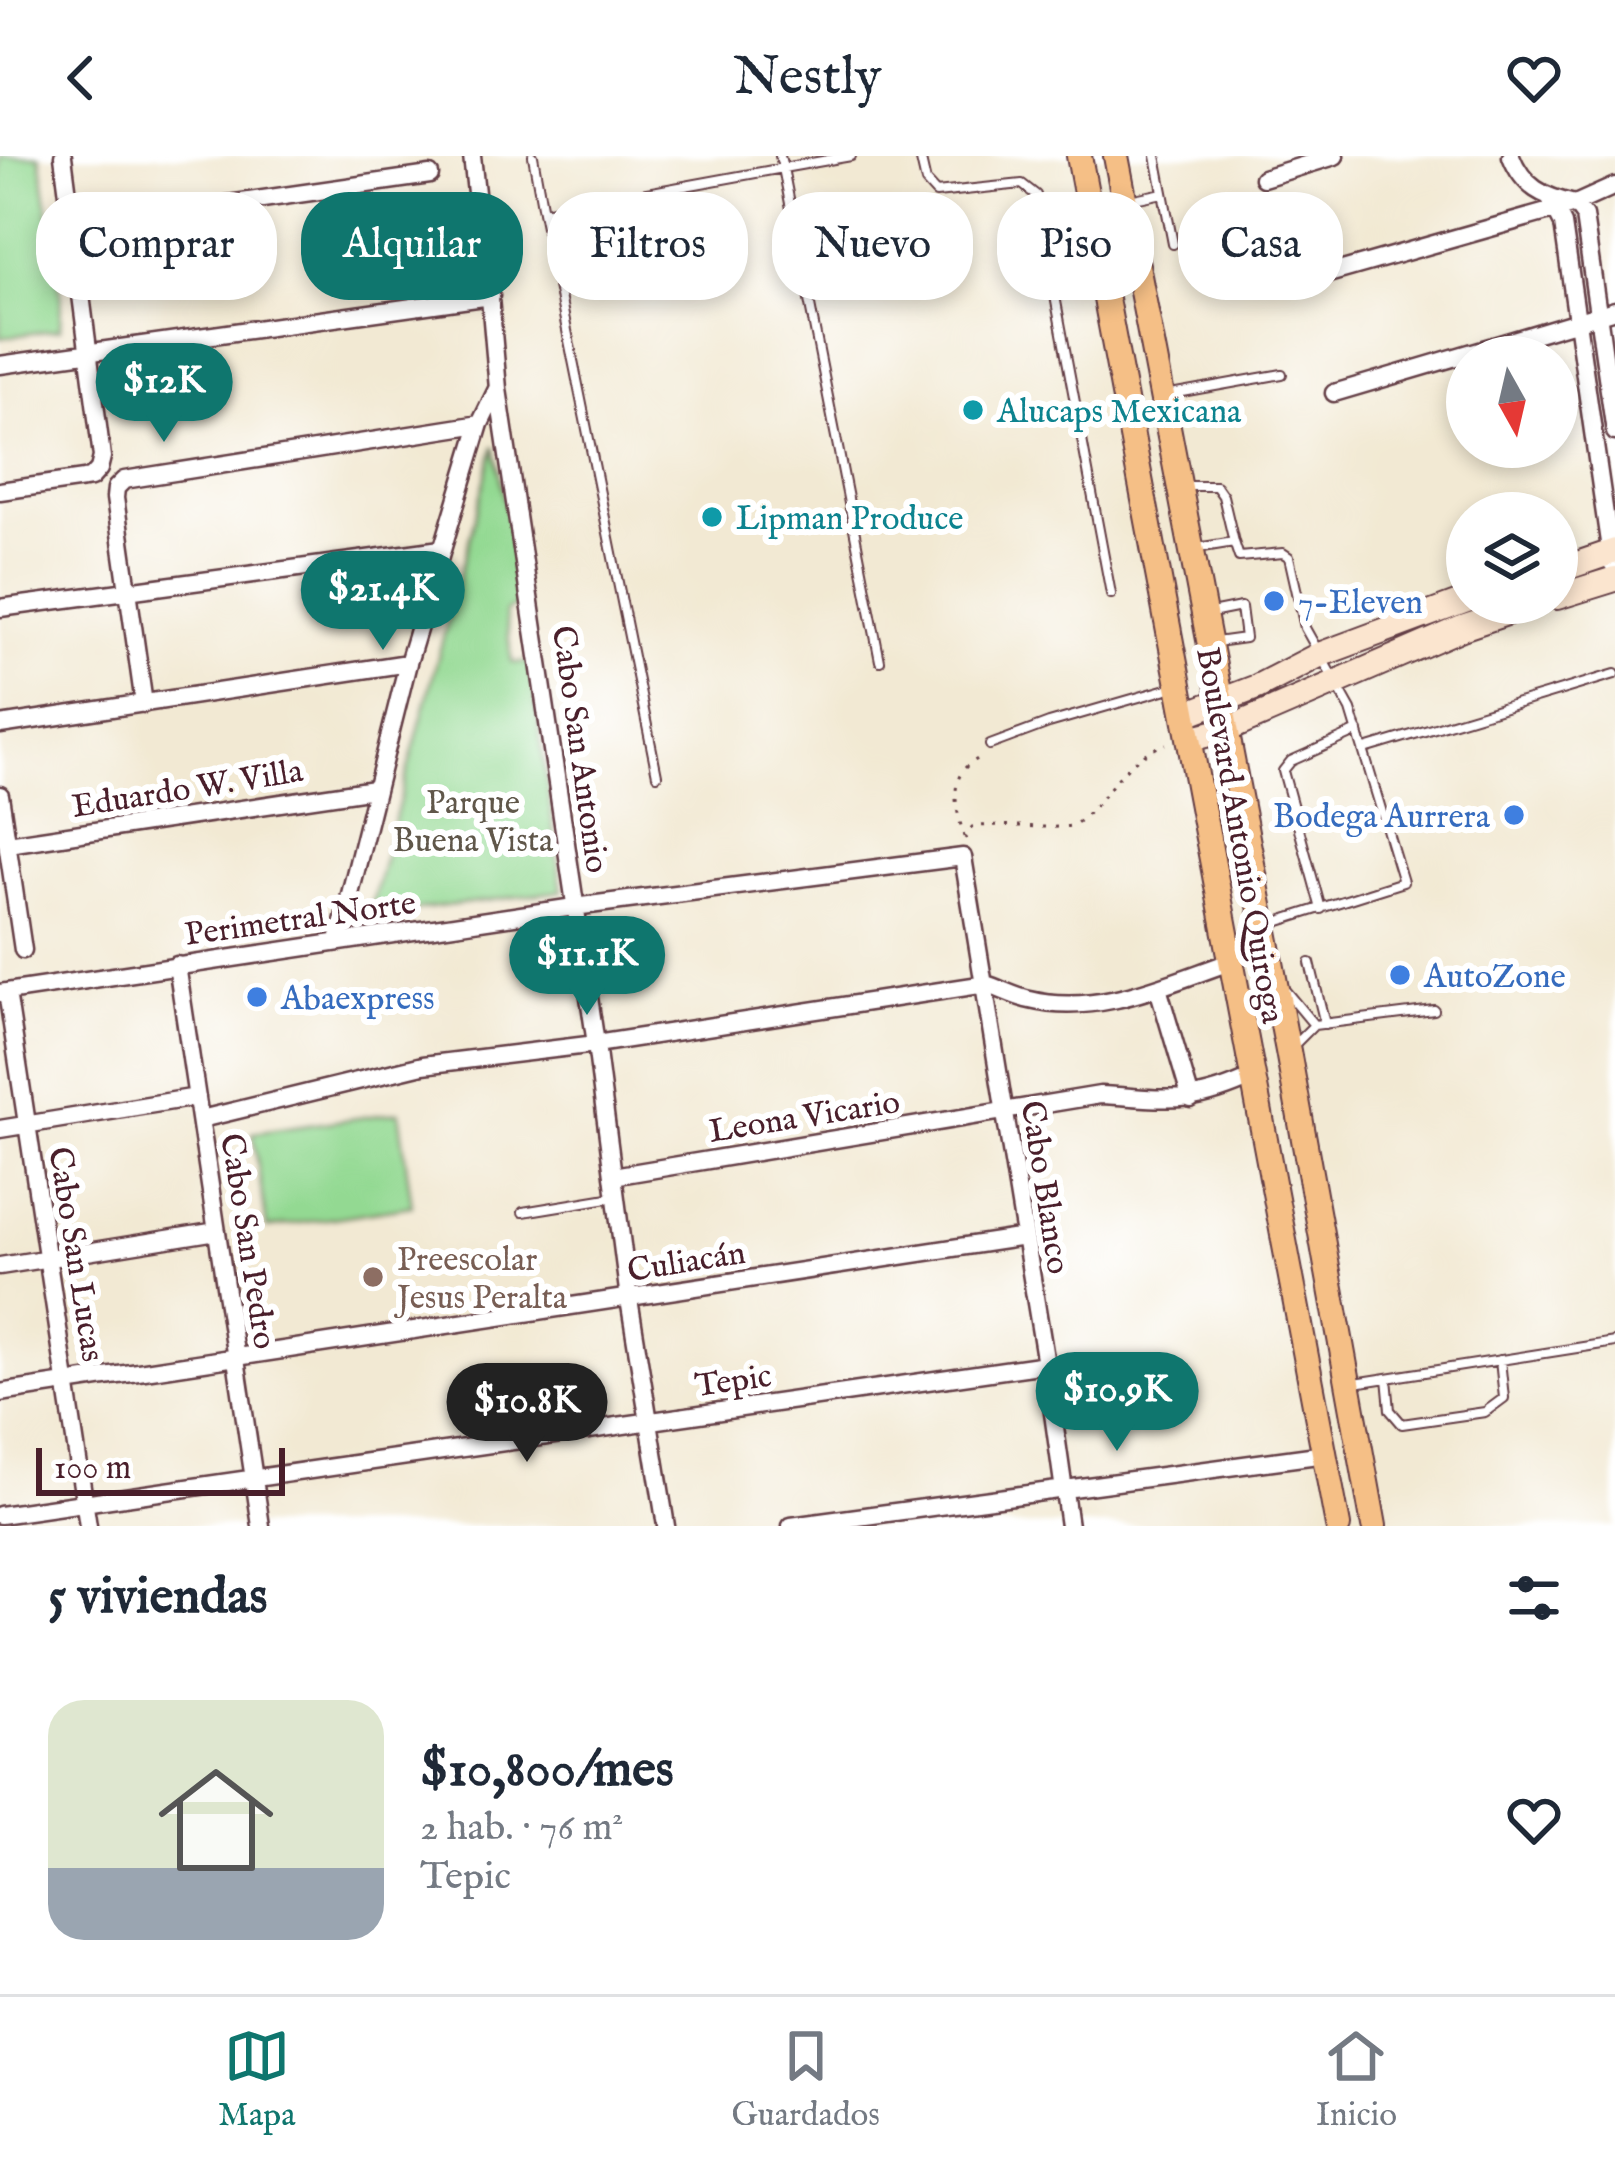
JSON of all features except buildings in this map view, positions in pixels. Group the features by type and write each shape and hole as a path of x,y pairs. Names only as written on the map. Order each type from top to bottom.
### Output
{"main road":[{"name":"Boulevard Antonio Quiroga","path":"1079,156 1086,192"},
{"name":"Boulevard Antonio Quiroga","path":"1116,156 1123,192"},
{"name":"Boulevard Antonio Quiroga","path":"1107,300 1338,1526"},
{"name":"Boulevard Antonio Quiroga","path":"1143,300 1374,1526"}],"street":[{"path":"63,156 69,192"},
{"path":"472,156 476,192"},
{"path":"1264,178 1335,156"},
{"path":"1510,156 1519,176 1584,216 1606,312 1615,432"},
{"path":"277,197 430,175"},
{"path":"1343,269 1615,186"},
{"path":"1560,204 1586,403 1614,565"},
{"path":"0,491 91,478 99,469 102,457 83,300"},
{"path":"0,365 462,300"},
{"name":"Cabo San Antonio","path":"491,300 498,388 666,1526"},
{"path":"1334,393 1606,312"},
{"path":"338,942 408,663 480,424 498,388"},
{"path":"1586,403 1610,400"},
{"path":"144,704 116,488 134,476 480,424"},
{"path":"0,608 441,549"},
{"path":"1578,569 1614,565"},
{"path":"1578,585 1614,565"},
{"path":"1188,726 1219,702 1319,656 1446,608"},
{"path":"1188,726 1226,730 1474,624"},
{"path":"0,725 408,663"},
{"name":"Eduardo W. Villa","path":"8,844 374,789"},
{"path":"0,795 8,844 9,912 22,950"},
{"name":"Perimetral Norte","path":"4,992 574,907 964,859"},
{"name":"Cabo Blanco","path":"964,859 1069,1526"},
{"path":"201,1119 398,1070 986,984 1029,1000 1076,1004 1158,988 1231,962"},
{"name":"Cabo San Pedro","path":"177,964 261,1526"},
{"path":"1158,988 1191,1099"},
{"name":"Cabo San Lucas","path":"4,992 88,1526"},
{"name":"Leona Vicario","path":"613,1176 1100,1095 1161,1102 1191,1099 1253,1077"},
{"path":"0,1129 197,1097"},
{"path":"0,1266 218,1231"},
{"name":"Culiacán","path":"0,1393 1024,1238"},
{"name":"Tepic","path":"0,1515 1046,1364"},
{"path":"791,1526 1325,1454"}],"lane":[{"path":"533,156 657,775"},
{"path":"780,156 880,661"},
{"path":"543,212 851,156"},
{"path":"920,156 926,182 936,193 1022,184 1036,195 1111,594"},
{"path":"1156,156 1174,244"},
{"path":"1154,195 1163,193"},
{"path":"1162,395 1282,374"},
{"path":"1180,488 1216,486 1239,557 1289,557 1305,628 1365,749 1402,884 1263,926"},
{"path":"1189,550 1234,542"},
{"path":"1203,615 1241,607 1245,638 1208,643"},
{"path":"1365,749 1615,674"},
{"path":"990,745 1048,723 1181,686"},
{"path":"1321,909 1283,771 1291,760 1358,731"},
{"path":"1310,963 1320,1024"},
{"path":"1273,978 1320,1024"},
{"path":"1288,1051 1320,1024 1434,1010"},
{"path":"523,1212 616,1196"},
{"path":"1348,1384 1615,1342"},
{"path":"1387,1378 1390,1410 1402,1424 1485,1412 1504,1398 1500,1360"}],"path":[{"path":"990,745 965,768 957,786 965,839 972,827 985,825 1008,829 1072,826 1113,779 1188,726"}],"green space":[{"path":"0,156 40,156 45,192 36,192 36,300 61,300 60,329 0,338"},
{"name":"Parque Buena Vista","path":"494,446 523,602 505,612 512,663 530,662 562,891 369,916"},
{"path":"399,1112 412,1206 267,1228 253,1133"}],"place":[{"name":"Alucaps Mexicana","path":"973,410"},
{"name":"Lipman Produce","path":"712,517"},
{"name":"7-Eleven","path":"1274,601"},
{"name":"Bodega Aurrera","path":"1514,815"},
{"name":"AutoZone","path":"1400,975"},
{"name":"Abaexpress","path":"257,997"},
{"name":"Preescolar Jesus Peralta","path":"373,1277"}]}
